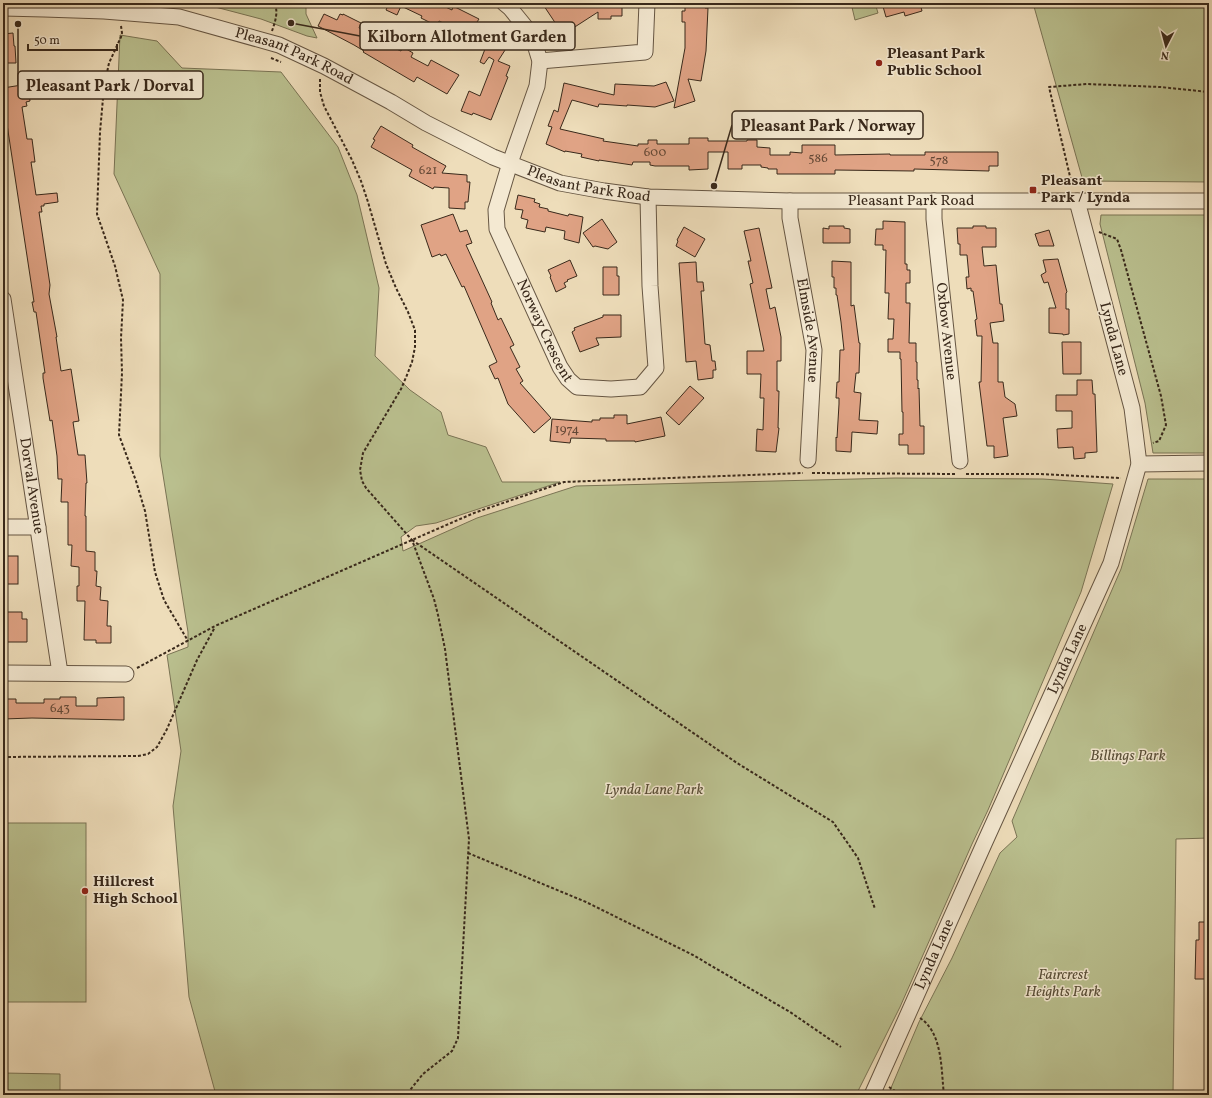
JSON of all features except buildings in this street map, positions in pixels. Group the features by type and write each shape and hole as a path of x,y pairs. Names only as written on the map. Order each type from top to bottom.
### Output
{"street":[{"path":"504,3 510,8 532,35 540,61 645,52 647,3"},
{"name":"Pleasant Park Road","path":"3,8 96,11 179,17 279,45 324,66 432,126 493,157 560,183 604,191 648,197 790,201 1209,201"},
{"name":"Norway Crescent","path":"540,61 537,86 510,163 496,210 497,229 560,367 568,379 577,387 611,389 640,387 656,368 650,286 648,197"},
{"name":"Elmside Avenue","path":"790,201 790,218 814,350 808,460"},
{"name":"Oxbow Avenue","path":"934,201 934,219 960,462"},
{"name":"Lynda Lane","path":"872,1095 1110,563 1140,464 1132,408 1077,201"},
{"name":"Dorval Avenue","path":"3,299 60,673"},
{"path":"1140,464 1209,463"},
{"path":"3,527 38,527"},
{"path":"3,673 126,674"}],"path":[{"path":"274,3 276,7 275,21 266,56 286,64"},
{"path":"121,25 121,37 109,63 104,87 100,132 97,214 114,266 123,300 119,435 136,481 144,511 155,572 164,600 188,641"},
{"path":"320,78 320,92 324,106 352,160 361,181 386,264 415,330 415,347 407,375 363,453 360,466 362,481 366,488 412,540 737,763 833,822 858,858 875,909"},
{"path":"1072,185 1049,87 1087,84 1160,87 1209,92"},
{"path":"1096,230 1100,234 1117,240 1121,250 1159,388 1166,425 1159,441 1153,443"},
{"path":"126,674 215,626 474,513 564,482 805,473 1040,474 1134,480"},
{"path":"406,1095 423,1074 452,1051 458,1038 468,853 468,832 445,649 434,600 412,540"},
{"path":"3,757 138,756 148,754 157,747 167,729 197,660 215,626"},
{"path":"468,853 586,902 693,955 790,1012 842,1047"},
{"path":"909,1011 925,1021 931,1028 937,1040 944,1095"}],"green space":[{"path":"200,3 304,3 306,7 306,14 317,38 307,36 261,19"},
{"path":"851,3 875,3 878,13 855,20"},
{"path":"1033,3 1209,3 1209,182 1083,181"},
{"name":"Lynda Lane Park","path":"120,35 157,41 182,68 281,72 338,147 357,195 379,288 375,356 410,390 441,412 448,435 486,447 502,482 560,482 436,523 416,526 401,537 403,551 477,518 576,486 895,478 1043,479 1113,484 1081,592 988,810 900,1007 856,1095 216,1095 189,997 173,806 181,751 167,655 188,647 188,632 160,456 160,274 114,174"},
{"path":"1101,215 1209,215 1209,453 1153,453 1145,403 1100,224"},
{"path":"1148,479 1209,479 1209,838 1176,839 1173,1095 888,1095 919,1022 952,958 1000,853 1017,837 1012,821 1121,569"},
{"path":"3,823 86,823 86,1002 3,1002"},
{"path":"3,1073 60,1074 60,1095 3,1095"}],"place":[{"name":"Kilborn Allotment Garden","path":"291,23"},
{"name":"Pleasant Park / Dorval","path":"18,24"},
{"name":"Pleasant Park Public School","path":"879,63"},
{"name":"Pleasant Park / Norway","path":"714,186"},
{"name":"Pleasant Park / Lynda","path":"1033,190"},
{"name":"Hillcrest High School","path":"85,891"}],"park label":[{"name":"Billings Park","path":"1128,756"},
{"name":"Faircrest Heights Park","path":"1063,984"}]}
